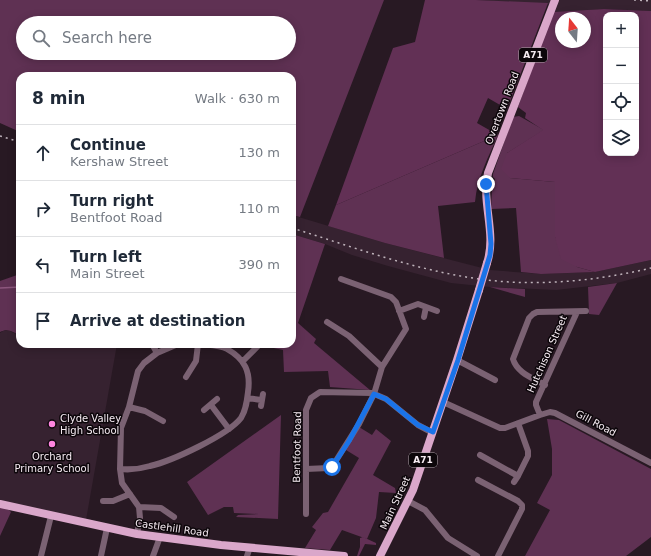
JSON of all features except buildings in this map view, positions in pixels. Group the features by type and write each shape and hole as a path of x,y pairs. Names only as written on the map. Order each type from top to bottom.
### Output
{"main road":[{"name":"Overtown Road","path":"486,180 555,0"},
{"name":"Main Street","path":"380,556 408,501 444,402 488,263 491,244 486,201 486,180"},
{"name":"Castlehill Road","path":"0,504 107,528 160,538 344,556"}],"street":[{"path":"306,469 332,467 349,441 374,394 382,367 406,329 396,302 391,297 341,279"},
{"path":"399,311 418,304 437,311"},
{"path":"424,317 426,307"},
{"path":"544,385 522,372 514,364 513,359 529,318 537,312 586,311"},
{"name":"Hutchison Street","path":"540,415 536,402 577,312"},
{"path":"327,322 335,323 382,367"},
{"path":"154,348 157,353"},
{"path":"137,534 140,518 139,507 122,483 120,469 122,428 138,371 144,363 157,353 169,348"},
{"path":"186,377 196,361 198,348"},
{"path":"120,469 136,469 151,466 187,452 230,429 241,418 248,398 249,376 243,361 226,349 221,348"},
{"path":"243,361 256,348"},
{"path":"458,360 495,380"},
{"name":"Bentfoot Road","path":"306,514 306,410 311,398 320,392 374,394 386,399 418,425 433,432"},
{"path":"248,398 262,400"},
{"path":"204,410 217,399"},
{"path":"444,402 500,428 505,428 540,415"},
{"path":"211,405 230,429"},
{"path":"129,407 146,411 163,421"},
{"name":"Gill Road","path":"540,415 550,412 555,413 651,463"},
{"path":"514,482 528,456 518,423"},
{"path":"480,455 518,476"},
{"path":"478,480 518,501 522,505 522,509 498,556"},
{"path":"103,501 113,501 130,494"},
{"path":"408,501 425,510 448,538 477,556"},
{"path":"139,507 161,508 168,510 174,516"},
{"path":"41,556 51,516"},
{"path":"101,556 107,528"},
{"path":"153,556 160,538"},
{"path":"247,556 250,547"}],"shaded area":[{"path":"0,0 384,0 300,217 296,216 296,72 16,72 16,130 0,123"},
{"path":"425,0 476,0 548,3 507,109 488,98 477,123 498,135 336,205 393,48 415,42"},
{"path":"476,0 651,0 651,11 604,9 553,12 557,5"},
{"path":"604,9 651,11 651,260 595,272 577,267 561,259 555,237 555,182 510,178 501,169 507,153 543,130 525,118 526,113 518,107 553,12"},
{"path":"519,116 544,130 507,153 510,178 555,182 555,237 577,267 595,272 541,274 521,272 516,208 491,209 492,188 495,179 493,174 513,117"},
{"path":"498,135 478,184 475,202 438,206 444,258 385,243 328,226 336,205"},
{"path":"296,216 385,243 490,270 541,274 595,272 651,260 651,274 617,283 556,290 490,287 451,283 352,255 325,244 296,235"},
{"path":"296,235 325,244 298,323 316,339 314,343 370,390 330,387 328,371 284,372 283,350 274,348 296,348"},
{"path":"16,275 16,334 8,330 0,332 0,281"},
{"path":"617,283 599,315 589,314 588,287"},
{"path":"490,287 525,289 525,297"},
{"name":"Clyde Valley High School","path":"3,331 10,331 16,334 16,348 116,348 86,520 0,501 0,333"},
{"path":"281,415 278,519 236,517 238,515 259,514 234,513 233,507 224,507 208,515 187,482"},
{"path":"547,419 559,420 651,469 651,537 626,556 525,556 550,510 537,503 552,475 552,449"},
{"path":"359,427 372,435 376,429 391,441 373,475 395,488 396,493 379,492 376,518 367,539 342,530 330,550 305,548 316,530 312,527 323,513 328,512 359,458 346,450"},
{"path":"0,507 11,512 0,536"},
{"path":"363,537 376,543 376,545 365,544 359,556 357,556 360,547 360,538"}],"waterway":[{"path":"0,288 16,287"}],"railway":[{"path":"634,0 651,1"},
{"path":"0,136 16,141"},
{"path":"296,229 408,264 479,279 522,282 566,281 630,273 651,268"}],"place":[{"name":"Clyde Valley High School","path":"52,424"},
{"name":"Orchard Primary School","path":"52,444"}],"route":[{"path":"332,467 349,441 374,394 386,399 418,425 433,432 458,360 490,255 491,244 486,201 486,184"}]}
